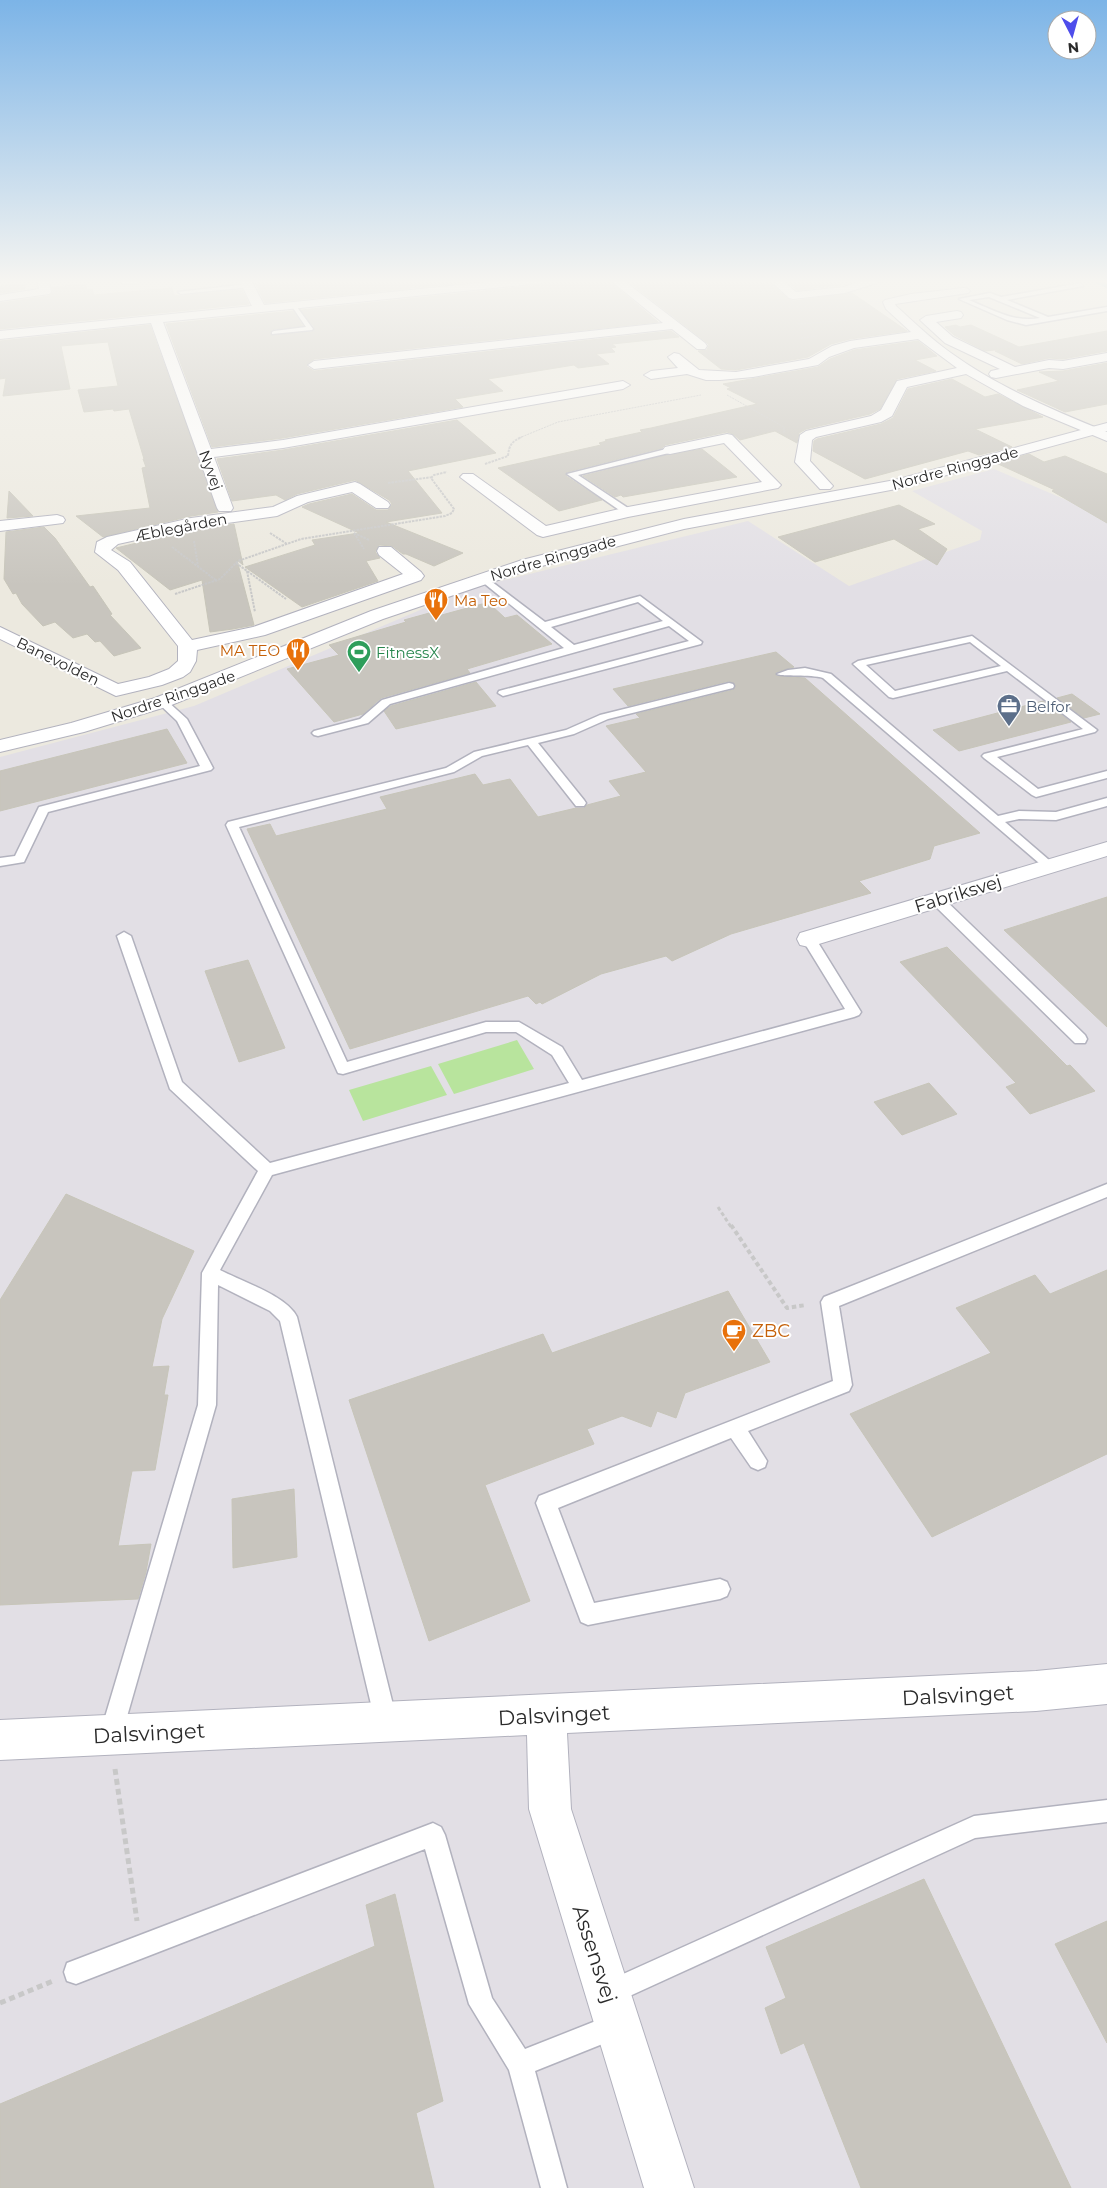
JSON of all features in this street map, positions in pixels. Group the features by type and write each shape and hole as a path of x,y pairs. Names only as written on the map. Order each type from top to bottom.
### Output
{"street":[{"name":"Nyvej","path":"179,382 225,508"},
{"path":"826,486 802,462 805,438 811,434 876,419 887,413 902,384 916,382"},
{"path":"989,382 1030,405 1102,432"},
{"path":"206,454 283,444 623,385"},
{"name":"Nordre Ringgade","path":"0,746 77,728 162,702 377,615 482,578 614,540 904,482 1102,432"},
{"name":"Nordre Ringgade","path":"468,477 543,532 628,512 774,485 727,438 670,450"},
{"name":"Æblegården","path":"187,646 124,566 103,552 103,546 113,540 191,523 277,511 303,499 356,487 382,505"},
{"path":"748,490 772,507"},
{"path":"0,526 57,520"},
{"path":"187,646 224,640 259,631 415,576 385,551"},
{"name":"Banevolden","path":"0,632 116,690 176,674 188,660 187,646"},
{"name":"Fabriksvej","path":"809,939 1106,850"},
{"name":"Dalsvinget","path":"0,1740 1036,1691 1107,1684"},
{"name":"Assensvej","path":"546,1715 550,1809 669,2188"}],"lane":[{"path":"628,512 570,474 670,450"},
{"path":"482,578 572,649"},
{"path":"502,693 697,642 640,600 543,626"},
{"path":"318,733 364,721 386,702 671,622"},
{"path":"1009,667 893,695 858,664 972,639 1009,667 1092,730 988,756 1036,793 1107,774"},
{"path":"782,674 798,670 813,670 827,676 1050,866"},
{"path":"578,1085 557,1051 519,1027 486,1027 343,1069 232,825 450,770 478,754 570,732 604,717 729,686"},
{"path":"0,862 20,859 42,810 207,768 182,719 162,702"},
{"path":"530,741 580,803"},
{"path":"996,820 1019,815 1056,816 1107,802"},
{"path":"937,900 1080,1039"},
{"path":"124,936 175,1085 267,1170"},
{"path":"110,1735 206,1405 210,1273 267,1170 854,1012 809,939"},
{"path":"720,1589 588,1615 546,1503 843,1385 830,1302 1107,1190"},
{"path":"210,1273 276,1306 288,1317 387,1722"},
{"path":"735,1428 758,1461"},
{"path":"520,2064 613,2009 974,1827 1107,1811"},
{"path":"76,1972 432,1835 481,2004 520,2064 554,2188"}],"path":[{"path":"706,382 784,427 784,436"},
{"path":"482,464 508,456 509,446 518,438 558,422 702,395"},
{"path":"151,601 217,580 236,563 301,539 445,516 452,513 454,509 431,478 434,475 452,471"},
{"path":"151,532 217,580"},
{"path":"236,563 306,613"},
{"path":"247,571 259,631"},
{"path":"718,1207 788,1308 830,1302"},
{"path":"110,1735 141,1947"},
{"path":"0,2003 76,1972"}],"shaded area":[{"path":"994,469 1071,502 1107,492 1107,2188 0,2188 0,757 194,706 472,588 748,521 849,586 980,540 982,531 912,491"}],"green space":[{"path":"517,1040 534,1069 454,1094 438,1064"},
{"path":"431,1066 447,1095 363,1121 349,1090"}],"building":[{"path":"5,382 69,382 70,389 3,396"},
{"path":"117,382 171,382 218,512 191,516 103,537 76,516 150,508 142,468 146,467 129,409 84,412 78,390 118,386"},
{"path":"188,382 492,382 503,391 455,399 463,407 283,438 212,447"},
{"path":"734,382 895,382 880,409 870,414 806,429 799,433 797,443 775,431 740,440 727,432 665,445 662,448 567,472 566,476 602,500 559,511 498,468 601,445 599,443 607,441 605,440 642,432 640,430 757,404 727,389 731,388 723,384"},
{"path":"938,382 958,382 985,397 998,394 1043,417 975,429 1012,447 979,455 968,451 865,479 813,451 814,441 817,439 881,424 893,418 908,389"},
{"path":"1054,382 1107,382 1107,404 1065,412 1017,390"},
{"path":"457,420 496,453 408,471 442,513 386,522 463,553 434,566 403,554 392,546 379,545 375,552 380,558 366,561 378,581 302,607 245,567 315,545 312,540 359,533 302,507 309,504 352,494 376,510 388,510 392,504 389,500 355,480 297,494 285,500 276,495 232,501 217,459 283,450"},
{"path":"702,449 737,477 615,497 583,476 667,455"},
{"path":"1029,454 1044,462 1065,456 1107,474 1107,523 1052,491 1055,490 996,463"},
{"path":"9,491 33,516 7,518"},
{"path":"899,505 935,524 918,529 947,549 937,565 894,539 815,562 778,537"},
{"path":"234,524 243,565 237,560 254,625 210,632 202,580 170,590 116,548 191,530"},
{"path":"44,527 55,538 90,587 93,586 112,614 110,615 141,648 114,656 100,641 95,642 87,634 73,638 55,622 43,626 22,604 16,593 13,594 4,579 6,532"},
{"path":"482,604 491,605 505,618 517,615 552,644 467,669 470,673 381,698 363,714 334,722 287,669 339,655 329,645 406,622 404,620 433,612 438,616"},
{"path":"776,652 794,667 776,672 776,676 805,678 980,833 934,846 930,859 859,881 871,893 731,934 672,961 666,956 601,974 542,1004 540,1002 536,1004 528,996 350,1049 247,829 270,824 276,836 387,809 380,797 475,774 483,785 510,779 538,817 576,808 584,808 587,805 621,796 609,781 646,772 606,726 640,718 636,714 733,690 736,685 729,681 628,706 613,689"},
{"path":"476,682 496,706 396,729 384,711 391,706"},
{"path":"1072,694 1100,714 1084,718 1057,698"},
{"path":"1043,701 1071,722 959,751 933,730"},
{"path":"167,729 187,763 0,811 0,771"},
{"path":"1107,897 1107,1027 1004,930"},
{"path":"947,947 1067,1066 1070,1065 1095,1091 1030,1114 1006,1087 1016,1083 900,962"},
{"path":"248,960 285,1048 239,1062 205,971"},
{"path":"929,1083 957,1114 902,1135 874,1102"},
{"path":"66,1194 194,1251 162,1319 152,1367 169,1366 164,1395 168,1395 155,1470 132,1471 118,1546 151,1544 146,1572 138,1599 0,1605 0,1300"},
{"path":"1107,1270 1107,1454 932,1537 850,1414 991,1353 956,1308 1035,1275 1050,1294"},
{"path":"728,1291 770,1362 685,1393 676,1418 657,1411 651,1427 622,1416 587,1429 594,1444 485,1485 530,1601 429,1641 349,1400 543,1334 552,1353"},
{"path":"294,1489 297,1557 233,1568 232,1499"},
{"path":"924,1879 1071,2188 861,2188 804,2043 781,2054 765,2008 786,1998 766,1947"},
{"path":"395,1894 443,2101 416,2113 434,2188 0,2188 0,2104 375,1946 366,1905"},
{"path":"1107,1921 1107,2043 1055,1944"}],"place":[{"name":"Ma Teo","path":"436,621"},
{"name":"MA TEO","path":"298,671"},
{"name":"FitnessX","path":"359,673"},
{"name":"Belfor","path":"1009,727"},
{"name":"ZBC","path":"734,1352"}]}
